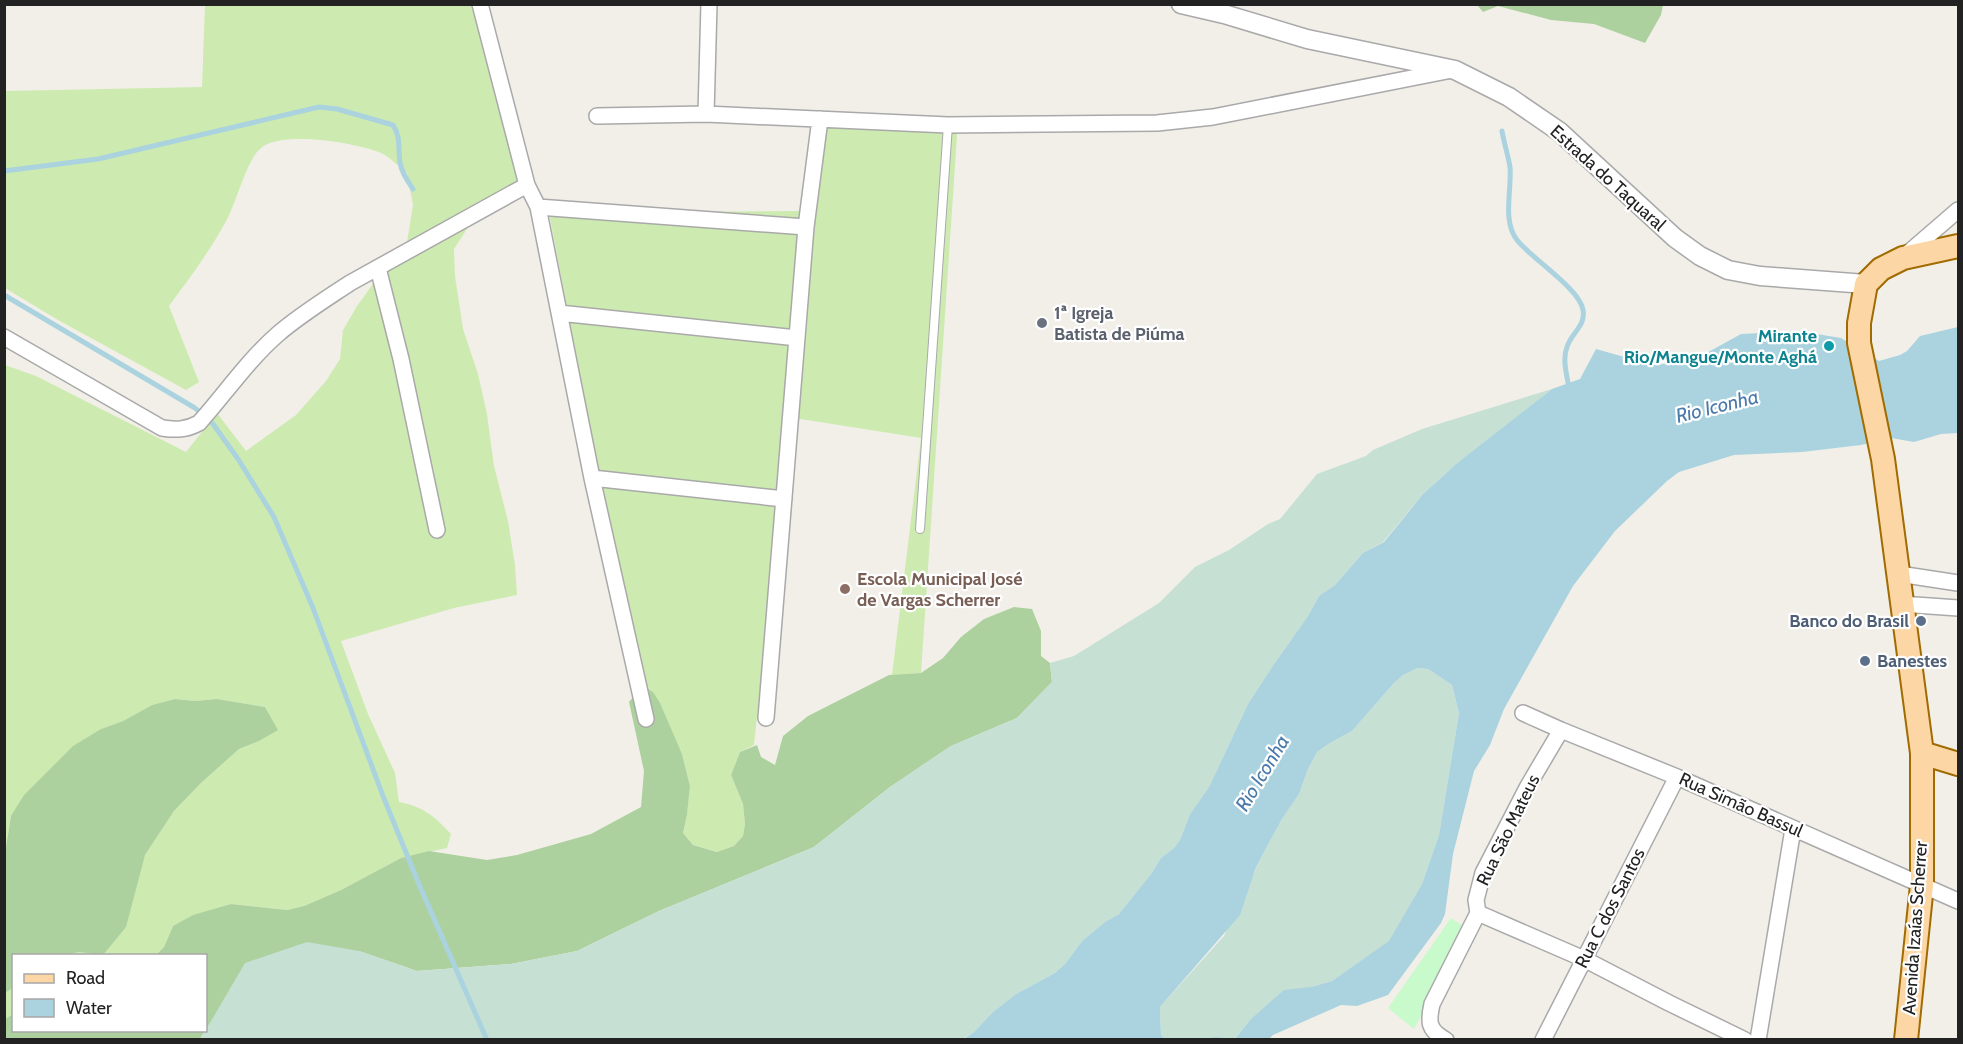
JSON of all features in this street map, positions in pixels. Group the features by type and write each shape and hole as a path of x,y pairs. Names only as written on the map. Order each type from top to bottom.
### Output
{"main road":[{"path":"1866,284 1881,269 1903,258 1959,246"},
{"name":"Avenida Izaías Scherrer","path":"1866,284 1861,304 1859,343 1883,459 1922,753 1922,885 1906,1040"},
{"path":"1922,753 1959,764"}],"street":[{"path":"480,4 527,185 538,207 592,478 646,719"},
{"path":"706,114 709,4"},
{"name":"Estrada do Taquaral","path":"1181,4 1224,14 1307,39 1455,70 1509,96 1560,132 1675,238 1700,256 1728,270 1760,276 1866,284"},
{"path":"597,116 706,114 948,126 1157,123 1213,117 1455,70"},
{"path":"766,718 806,227 820,119"},
{"path":"4,337 162,428 176,430 189,428 199,423 242,371 278,334 350,283 527,185"},
{"path":"538,207 806,227"},
{"path":"1903,258 1959,210"},
{"path":"378,268 401,359 437,530"},
{"path":"559,314 797,338"},
{"path":"592,478 784,499"},
{"path":"1899,574 1959,583"},
{"path":"1901,604 1959,608"},
{"name":"Rua Simão Bassul","path":"1523,713 1677,777 1959,900"},
{"name":"Rua São Mateus","path":"1439,1035 1428,1019 1432,1004 1478,913 1476,900 1483,873 1528,786 1561,730"},
{"name":"Rua C dos Santos","path":"1543,1040 1677,777"},
{"path":"1758,1040 1793,829"},
{"path":"1478,913 1584,959 1745,1040"}],"lane":[{"path":"920,529 948,126"}],"green space":[{"path":"205,5 486,5 521,187 476,215 454,249 455,276 463,329 478,374 487,414 494,466 508,521 517,595 454,608 341,641 368,714 395,773 399,802 428,813 439,822 451,834 447,848 401,858 341,890 304,906 287,910 231,904 173,926 164,947 157,954 68,954 80,952 139,873 145,855 174,811 239,749 277,730 265,707 217,699 195,701 175,699 152,705 123,721 101,729 11,816 5,853 5,365 36,376 186,452 217,413 246,451 296,415 326,381 340,359 343,330 375,281 397,262 407,242 413,205 407,173 381,153 355,145 302,139 271,143 261,148 246,172 219,234 169,306 199,382 186,390 58,320 5,288 5,91 202,87"},
{"path":"1477,5 1663,5 1661,15 1645,43 1594,24 1551,20 1498,6 1483,12"},
{"path":"832,115 958,121 921,673 892,675 921,438 788,417 754,745 740,752 731,775 743,804 745,824 743,836 734,846 718,852 693,845 683,833 690,786 682,754 671,731 640,688 549,213 800,211"},
{"path":"1552,389 1447,472 1423,494 1383,542 1363,553 1335,585 1319,596 1248,704 1209,787 1190,814 1180,840 1174,848 1161,858 1119,914 1082,941 1065,964 1055,973 1016,994 993,1012 974,1032 962,1039 200,1040 207,1032 207,1028 245,963 307,942 359,951 417,971 511,964 577,951 659,911 814,847 890,787 951,746 1017,718 1052,682 1050,663 1074,656 1159,603 1195,567 1229,550 1268,524 1280,519 1317,474 1366,456 1373,450 1422,429"},
{"path":"1014,607 1032,609 1041,631 1041,656 1050,663 1052,682 1017,718 951,746 890,787 814,847 659,911 577,951 511,964 417,971 359,951 210,1023 207,1028 207,954 157,954 164,947 173,926 193,915 231,904 287,910 304,906 341,890 401,858 429,851 487,860 517,855 591,834 641,807 644,771 629,702 642,686 653,692 660,703 682,754 690,786 683,833 693,845 717,852 734,846 743,836 745,824 743,804 731,775 740,752 757,745 761,757 775,765 783,736 808,716 889,675 921,673 943,658 961,637 984,619"},
{"path":"1418,668 1428,669 1452,685 1459,713 1439,835 1422,884 1390,941 1332,981 1311,987 1250,1020 1235,1039 1165,1039 1161,1035 1160,1007 1224,936 1265,850 1299,794 1317,752 1352,731 1394,683 1403,675"},
{"path":"175,699 195,701 217,699 265,707 278,730 239,749 174,811 145,855 126,927 104,954 80,952 12,954 12,989 5,993 5,853 11,816 24,795 73,746 101,729 123,721 152,705"},
{"path":"1451,918 1468,929 1414,1029 1388,1008"},
{"path":"12,989 12,1015 5,1019 5,993"},
{"path":"12,1015 12,1032 205,1032 200,1039 5,1040 5,1019"}],"water":[{"name":"Rio Iconha","path":"1958,327 1958,433 1941,434 1914,442 1891,438 1861,445 1802,452 1734,455 1679,472 1615,531 1573,586 1504,709 1490,745 1474,771 1453,854 1445,914 1441,923 1388,995 1357,1006 1341,1005 1273,1035 1269,1039 1235,1039 1250,1020 1284,990 1311,987 1332,981 1389,941 1422,884 1439,835 1459,713 1452,685 1428,669 1418,668 1403,675 1352,731 1317,752 1299,794 1282,819 1255,870 1240,915 1160,1007 1161,1035 1165,1039 962,1040 1016,994 1055,973 1065,964 1082,941 1119,914 1161,858 1174,848 1180,840 1190,814 1209,787 1248,704 1319,596 1335,585 1363,553 1384,542 1423,494 1455,465 1552,389 1580,379 1596,349 1653,365 1692,361 1741,334 1798,331 1841,338 1879,361 1907,351 1920,336"},
{"path":"1215,1037 1235,1039 1208,1039"}],"waterway":[{"path":"4,171 98,159 319,107 337,109 393,125 398,139 401,167 413,189"},
{"path":"1502,131 1510,167 1509,215 1512,232 1524,248 1574,293 1583,310 1582,321 1569,342 1565,357 1569,388"},
{"path":"4,295 195,408 213,424 238,459 274,517 313,608 383,796 418,882 487,1040"}],"place":[{"name":"1ª Igreja Batista de Piúma","path":"1042,323"},
{"name":"Mirante Rio/Mangue/Monte Aghá","path":"1829,346"},
{"name":"Escola Municipal José de Vargas Scherrer","path":"845,589"},
{"name":"Banco do Brasil","path":"1921,621"},
{"name":"Banestes","path":"1865,661"}]}
